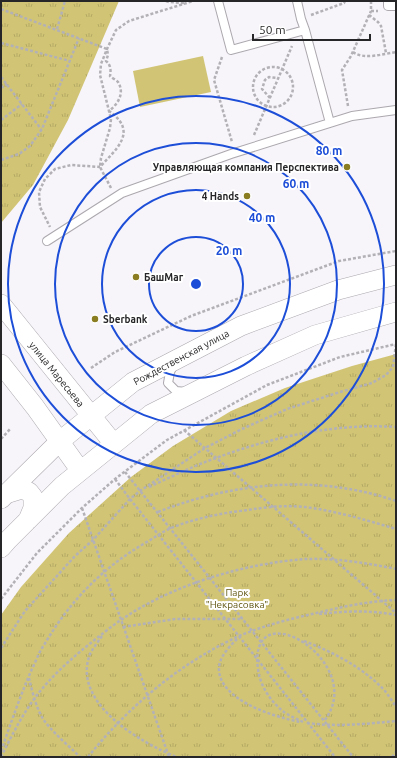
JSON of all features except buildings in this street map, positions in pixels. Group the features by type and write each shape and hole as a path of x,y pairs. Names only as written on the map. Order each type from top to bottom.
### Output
{"street":[{"name":"Рождественская улица","path":"4,496 60,441 133,382 241,326 338,290 396,275"},
{"name":"улица Маресьева","path":"1,304 114,444"},
{"path":"1,548 62,486 151,414 246,366 315,335 396,312"},
{"path":"1,364 60,441 80,470"},
{"path":"4,496 22,489 29,492 33,497 33,508 28,520"}],"lane":[{"path":"218,1 232,50 302,30"},
{"path":"297,1 302,30 330,123"},
{"path":"388,1 388,6 396,6"},
{"path":"47,241 122,193 235,152 349,117 396,110"},
{"path":"176,360 170,372 168,383 176,391 194,393"}],"path":[{"path":"57,29 66,1"},
{"path":"166,1 187,3"},
{"path":"116,197 100,167 111,119 100,75 101,64 116,30 129,21 193,1"},
{"path":"301,19 345,1"},
{"path":"1,9 107,49"},
{"path":"349,117 342,70 353,52 371,11"},
{"path":"369,15 381,26 386,53"},
{"path":"248,148 282,68 302,30"},
{"path":"228,37 214,80 235,152"},
{"path":"1,160 19,154 30,146 42,129 80,38"},
{"path":"1,43 70,61"},
{"path":"107,49 108,55 106,61 111,71 110,76 117,81 121,90 120,98 115,106 109,111"},
{"path":"353,52 358,56 396,52"},
{"path":"267,67 282,68 290,76 292,81 291,95 285,103 279,106 266,106 256,98 253,90 254,79 257,74 267,67"},
{"path":"1,77 42,129"},
{"path":"270,98 262,89 264,80 269,77 278,78"},
{"path":"1,88 6,84"},
{"path":"1,120 22,104"},
{"path":"54,236 40,207 39,192 46,179 55,169 71,166 100,167 120,145 124,135 121,123 114,114 109,111"},
{"path":"91,368 115,352 191,316 339,261 396,251"},
{"path":"1,599 38,553 82,508 115,479 167,440 267,385 340,357 396,344 393,367 386,375 372,383 287,409 242,429 205,448 140,491 130,499 75,556 25,611 1,648"},
{"path":"140,491 216,458 268,441 303,433 341,428 396,427"},
{"path":"1,439 11,428"},
{"path":"184,430 396,614"},
{"path":"126,472 353,757"},
{"path":"115,479 335,757"},
{"path":"158,512 175,505 213,494 274,484 332,486 374,493 396,501"},
{"path":"1,751 19,698 43,646 60,620 76,599 104,572 122,557 170,528 218,514 272,507 304,507 336,512 396,529"},
{"path":"82,508 168,757"},
{"path":"1,757 20,721 34,699 51,680 76,654 121,620 149,603 210,577 275,563 306,559 334,560 372,564 396,569"},
{"path":"88,757 118,723 147,696 189,664 211,650 253,631 306,615 381,600 396,600"},
{"path":"306,615 341,611 377,611 396,614"},
{"path":"123,627 176,619 225,618 243,620"},
{"path":"104,633 90,654 87,677 92,692 102,707 118,723 140,739 177,757"},
{"path":"303,722 284,712 264,690 258,674 257,649 261,641 270,635 288,634 346,660 371,678 386,692 396,707"},
{"path":"239,637 221,659 219,667 221,678 226,686 237,696 265,712 283,718 328,725 372,724 396,721"},
{"path":"300,639 311,647 322,659 330,672 334,685 335,697 332,709 324,721"},
{"path":"29,678 34,699 43,718 58,736 80,757"},
{"path":"392,757 396,752"}],"green space":[{"path":"1,1 119,1 68,120 33,185 1,223"},
{"path":"203,56 211,92 140,107 133,71"},
{"name":"Парк \"Некрасовка\"","path":"396,354 396,757 1,757 1,615 21,587 69,533 131,477 173,446 231,411 285,388 352,366"}],"place":[{"name":"Управляющая компания Перспектива","path":"347,167"},
{"name":"4 Hands","path":"247,196"},
{"name":"БашМаг","path":"136,277"},
{"name":"Sberbank","path":"95,319"}]}
